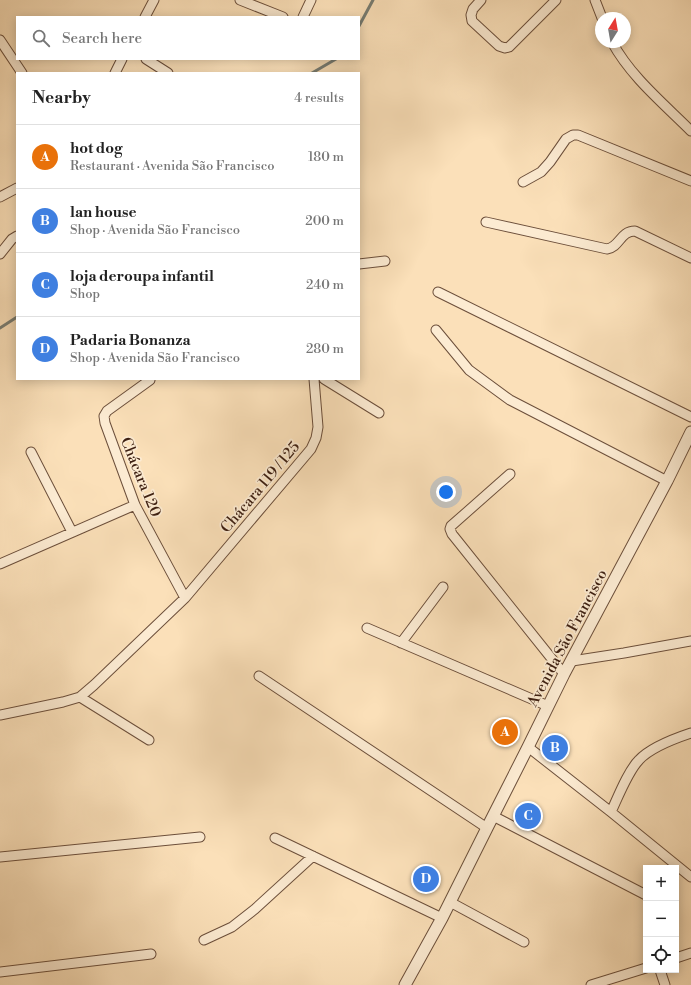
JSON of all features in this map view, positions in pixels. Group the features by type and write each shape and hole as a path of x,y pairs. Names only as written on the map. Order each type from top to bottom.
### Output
{"street":[{"path":"146,16 154,0"},
{"path":"240,0 280,16"},
{"path":"303,16 311,0"},
{"path":"481,0 473,9 471,15 472,21 499,46 505,48 509,47 556,0"},
{"path":"595,0 600,12"},
{"path":"0,40 21,72"},
{"path":"616,48 641,82 691,131"},
{"path":"116,72 122,60"},
{"path":"148,60 166,72"},
{"path":"523,182 541,172 566,139 573,135 578,135 691,181"},
{"path":"0,197 16,189"},
{"path":"486,222 607,249 613,248 625,233 635,231 691,258"},
{"path":"0,254 12,239 16,237"},
{"path":"360,264 385,261"},
{"path":"438,292 691,417"},
{"path":"436,330 469,370 510,400 667,481"},
{"name":"Chácara 120","path":"150,380 107,411 104,416 105,424 135,505 185,598"},
{"name":"Chácara 119 / 125","path":"80,697 185,598 311,449 316,438 318,427 314,380"},
{"path":"326,380 379,413"},
{"name":"Avenida São Francisco","path":"405,985 442,918 564,674 667,481 691,432"},
{"path":"31,452 72,532"},
{"path":"510,474 451,526 450,529 452,534 564,674"},
{"path":"0,564 135,505"},
{"path":"401,643 443,587"},
{"path":"367,628 548,706"},
{"path":"572,661 691,641"},
{"path":"259,676 487,828"},
{"path":"0,715 80,697 150,740"},
{"path":"611,812 632,769 639,760 664,744 691,733"},
{"path":"528,747 691,877"},
{"path":"493,816 643,893"},
{"path":"0,858 200,837"},
{"path":"275,838 442,918"},
{"path":"204,940 232,927 255,909 313,856"},
{"path":"450,902 524,942"},
{"path":"0,972 151,954"},
{"path":"679,957 691,954"},
{"path":"591,985 643,969"},
{"path":"661,973 665,985"}],"waterway":[{"path":"360,24 373,0"},
{"path":"314,72 334,60"},
{"path":"0,328 16,318"}],"place":[{"name":"hot dog","path":"505,732"},
{"name":"lan house","path":"555,748"},
{"name":"loja deroupa infantil","path":"528,816"},
{"name":"Padaria Bonanza","path":"426,879"}]}
